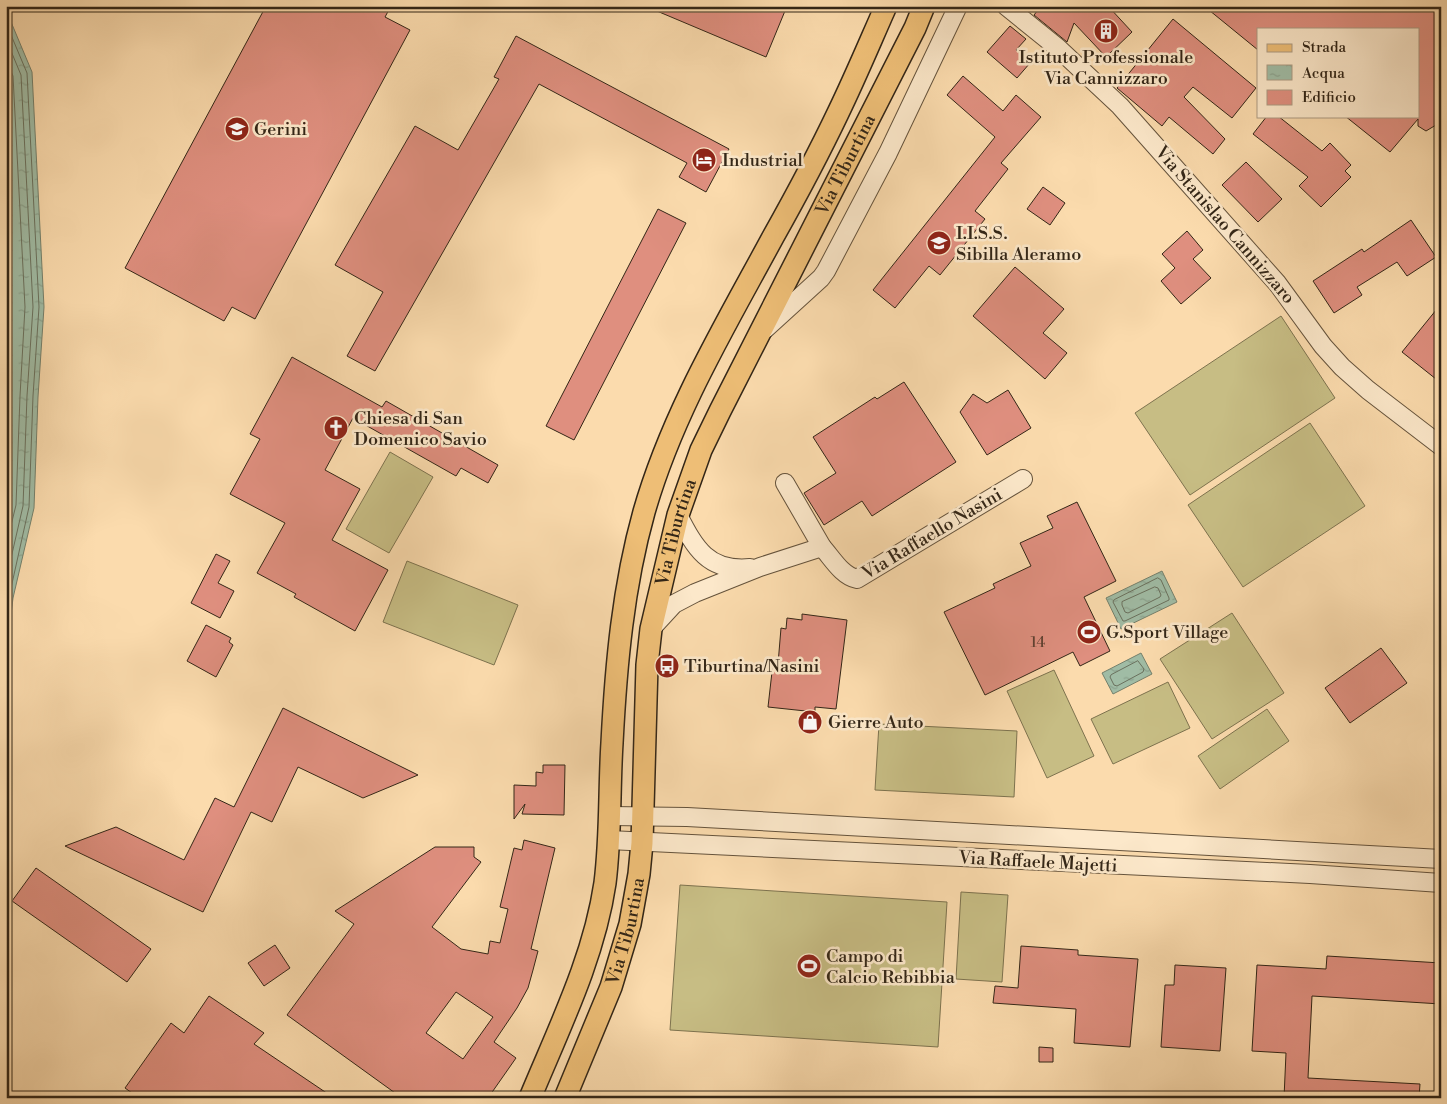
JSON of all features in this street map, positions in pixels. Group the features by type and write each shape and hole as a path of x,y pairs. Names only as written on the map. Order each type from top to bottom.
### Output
{"main road":[{"name":"Via Tiburtina","path":"530,1098 569,1004 589,949 602,897 611,816 612,744 621,629 634,554 653,483 687,401 816,158 886,6"},
{"name":"Via Tiburtina","path":"565,1098 590,1041 621,958 634,908 642,842 647,664 651,629 678,515 701,450 915,28 924,6"}],"street":[{"name":"Via Tiburtina","path":"758,336 817,282 826,270 888,153 958,6"},
{"name":"Via Stanislao Cannizzaro","path":"1006,6 1058,48 1120,106 1277,283 1323,346 1342,367 1368,390 1441,446"},
{"name":"Via Raffaello Nasini","path":"785,483 822,546 844,572 850,577 857,579 1023,479"},
{"path":"678,515 694,545 710,560 732,568 760,567"},
{"path":"651,629 674,604 695,593 760,567 822,546"},
{"name":"Via Raffaele Majetti","path":"609,840 1310,874 1438,882 1438,859 737,820 611,816"},
{"path":"736,847 737,820"},
{"path":"1310,874 1311,852"}],"shaded area":[{"path":"1281,316 1335,398 1190,495 1135,413"},
{"path":"1310,423 1365,506 1243,587 1188,505"},
{"path":"390,452 433,477 389,553 346,529"},
{"path":"407,561 518,605 494,665 383,622"},
{"path":"1232,613 1284,693 1212,739 1160,659"},
{"path":"1054,670 1094,756 1047,778 1007,691"},
{"path":"1168,682 1190,728 1113,764 1091,719"},
{"path":"1267,709 1289,741 1220,789 1198,756"},
{"path":"879,724 1017,731 1014,797 875,790"},
{"name":"Campo di Calcio Rebibbia","path":"680,885 947,902 938,1047 670,1030"},
{"path":"961,892 1008,895 1002,982 956,979"}],"water":[{"path":"6,10 32,72 44,307 38,397 34,508 13,598 6,656 6,373 8,366 6,356"},
{"path":"1162,571 1177,602 1121,629 1106,598"},
{"path":"1141,653 1152,674 1113,694 1102,673"}],"building":[{"path":"266,6 391,6 385,17 410,30 255,319 232,307 224,321 125,268"},
{"path":"645,6 787,6 766,57"},
{"path":"1041,6 1108,6 1132,32 1106,57 1074,23 1067,42 1034,15"},
{"path":"1204,6 1441,6 1441,122 1426,131 1418,126 1418,119 1390,152 1348,118 1420,118 1420,28 1257,28 1257,49"},
{"path":"1173,19 1256,88 1232,118 1193,87 1184,97 1225,139 1213,154 1169,117 1162,126 1117,88"},
{"path":"1010,26 1026,39 1016,50 1030,63 1017,78 987,52"},
{"path":"516,36 729,149 706,192 679,177 687,163 539,84 375,371 347,356 383,292 335,265 415,126 458,150 499,79 494,77"},
{"name":"I.I.S.S. Sibilla Aleramo","path":"963,76 1003,111 1016,95 1041,117 1001,163 1008,169 975,211 985,219 940,275 929,266 895,308 873,290 995,137 947,95"},
{"path":"1265,118 1281,118 1322,151 1330,143 1351,165 1345,171 1351,177 1321,207 1299,186 1308,177 1253,134"},
{"path":"1246,162 1282,199 1258,222 1222,185"},
{"path":"1043,187 1065,203 1050,225 1027,209"},
{"path":"658,209 686,223 574,440 546,426"},
{"path":"1411,220 1436,257 1407,276 1397,262 1357,287 1362,295 1334,313 1313,281 1362,249 1364,252"},
{"path":"1187,231 1203,250 1193,259 1211,278 1181,304 1161,281 1175,268 1162,254"},
{"path":"1015,267 1064,309 1043,333 1067,353 1045,379 973,316"},
{"path":"1441,304 1441,383 1402,352"},
{"path":"292,357 382,407 386,401 498,465 488,483 461,468 456,476 353,418 325,470 360,489 332,540 388,570 355,631 294,597 296,594 257,573 285,523 230,494 260,439 250,434"},
{"path":"904,382 956,462 872,516 862,501 824,525 804,493 836,473 813,437 875,397 877,399"},
{"path":"1008,390 1031,428 987,455 960,412 973,394 987,403"},
{"path":"1077,502 1116,581 1084,597 1110,651 1080,666 1073,652 985,695 944,612 995,588 993,584 1031,566 1020,543 1053,528 1047,516"},
{"path":"216,554 230,561 218,583 234,591 220,618 191,603"},
{"path":"802,614 847,620 836,709 815,707 815,712 768,707 773,663 778,664 781,628 786,629 787,618 802,620"},
{"path":"206,625 231,638 229,642 233,645 216,677 187,661"},
{"path":"1381,648 1407,683 1350,723 1325,688"},
{"path":"283,708 418,775 363,798 298,767 272,822 251,812 203,912 65,846 116,827 184,860 215,798 234,807"},
{"path":"543,765 565,765 564,815 522,814 525,804 514,819 514,785 536,786 536,772 543,773"},
{"path":"524,840 555,848 531,949 538,951 528,988 494,1042 516,1058 488,1098 402,1098 287,1015 354,924 335,911 435,847 474,847 474,857 481,862 432,927 461,949 488,954 490,941 500,943 508,909 500,907 514,848 522,850","holes":["456,992 493,1017 463,1059 426,1033"]},
{"path":"36,868 151,949 127,982 12,901"},
{"path":"275,945 290,968 264,986 248,963"},
{"path":"1021,946 1078,950 1078,955 1138,959 1130,1047 1074,1043 1076,1009 993,1003 995,986 1018,988"},
{"path":"1327,956 1441,963 1441,1004 1312,996 1308,1078 1420,1084 1419,1098 1284,1098 1286,1053 1252,1051 1257,965 1326,969"},
{"path":"1175,965 1226,968 1220,1051 1161,1047 1165,985 1174,985"},
{"path":"209,996 264,1033 254,1044 334,1098 139,1098 125,1088 171,1023 184,1033"},
{"path":"1039,1047 1053,1048 1053,1062 1039,1062"}],"place":[{"name":"Istituto Professionale Via Cannizzaro","path":"1106,31"},
{"name":"Gerini","path":"237,129"},
{"name":"Industrial","path":"704,160"},
{"name":"I.I.S.S. Sibilla Aleramo","path":"939,243"},
{"name":"Chiesa di San Domenico Savio","path":"336,428"},
{"name":"G.Sport Village","path":"1089,632"},
{"name":"Tiburtina/Nasini","path":"667,666"},
{"name":"Gierre Auto","path":"810,722"},
{"name":"Campo di Calcio Rebibbia","path":"809,966"}]}
